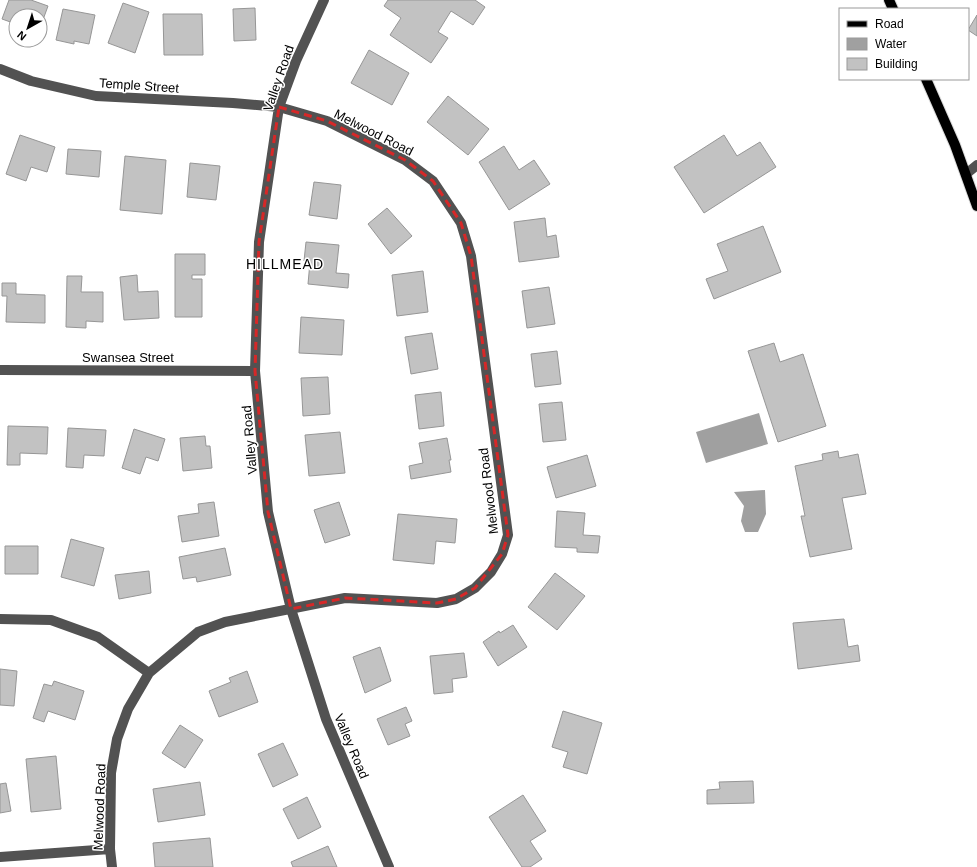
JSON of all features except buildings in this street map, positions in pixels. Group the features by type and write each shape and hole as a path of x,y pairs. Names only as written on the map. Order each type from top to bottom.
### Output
{"main road":[{"path":"926,80 942,112 977,206"}],"street":[{"name":"Valley Road","path":"324,0 296,61 279,107 259,242 255,371 268,512 291,609 326,719 389,867"},
{"name":"Temple Street","path":"0,69 31,81 96,96 233,103 279,107"},
{"name":"Melwood Road","path":"112,867 110,849 110,773 117,739 128,709 149,673 198,632 225,622 345,598 437,603 456,598 475,588 491,572 502,554 508,535 471,256 461,222 433,181 405,160 328,121 279,107"},
{"path":"966,174 977,165"},
{"name":"Swansea Street","path":"0,370 255,371"},
{"path":"0,618 51,620 98,637 149,673"},
{"path":"0,857 110,849"}],"highlighted area":[{"path":"279,107 327,121 405,160 433,181 461,223 471,256 508,535 502,554 475,588 456,599 437,603 345,598 291,609 268,512 255,371 259,242"}],"water":[{"path":"759,413 768,444 706,463 696,432"},
{"path":"765,490 766,514 758,532 745,532 741,521 744,506 734,492"}],"district":[{"name":"HILLMEAD","path":"285,264"}]}
